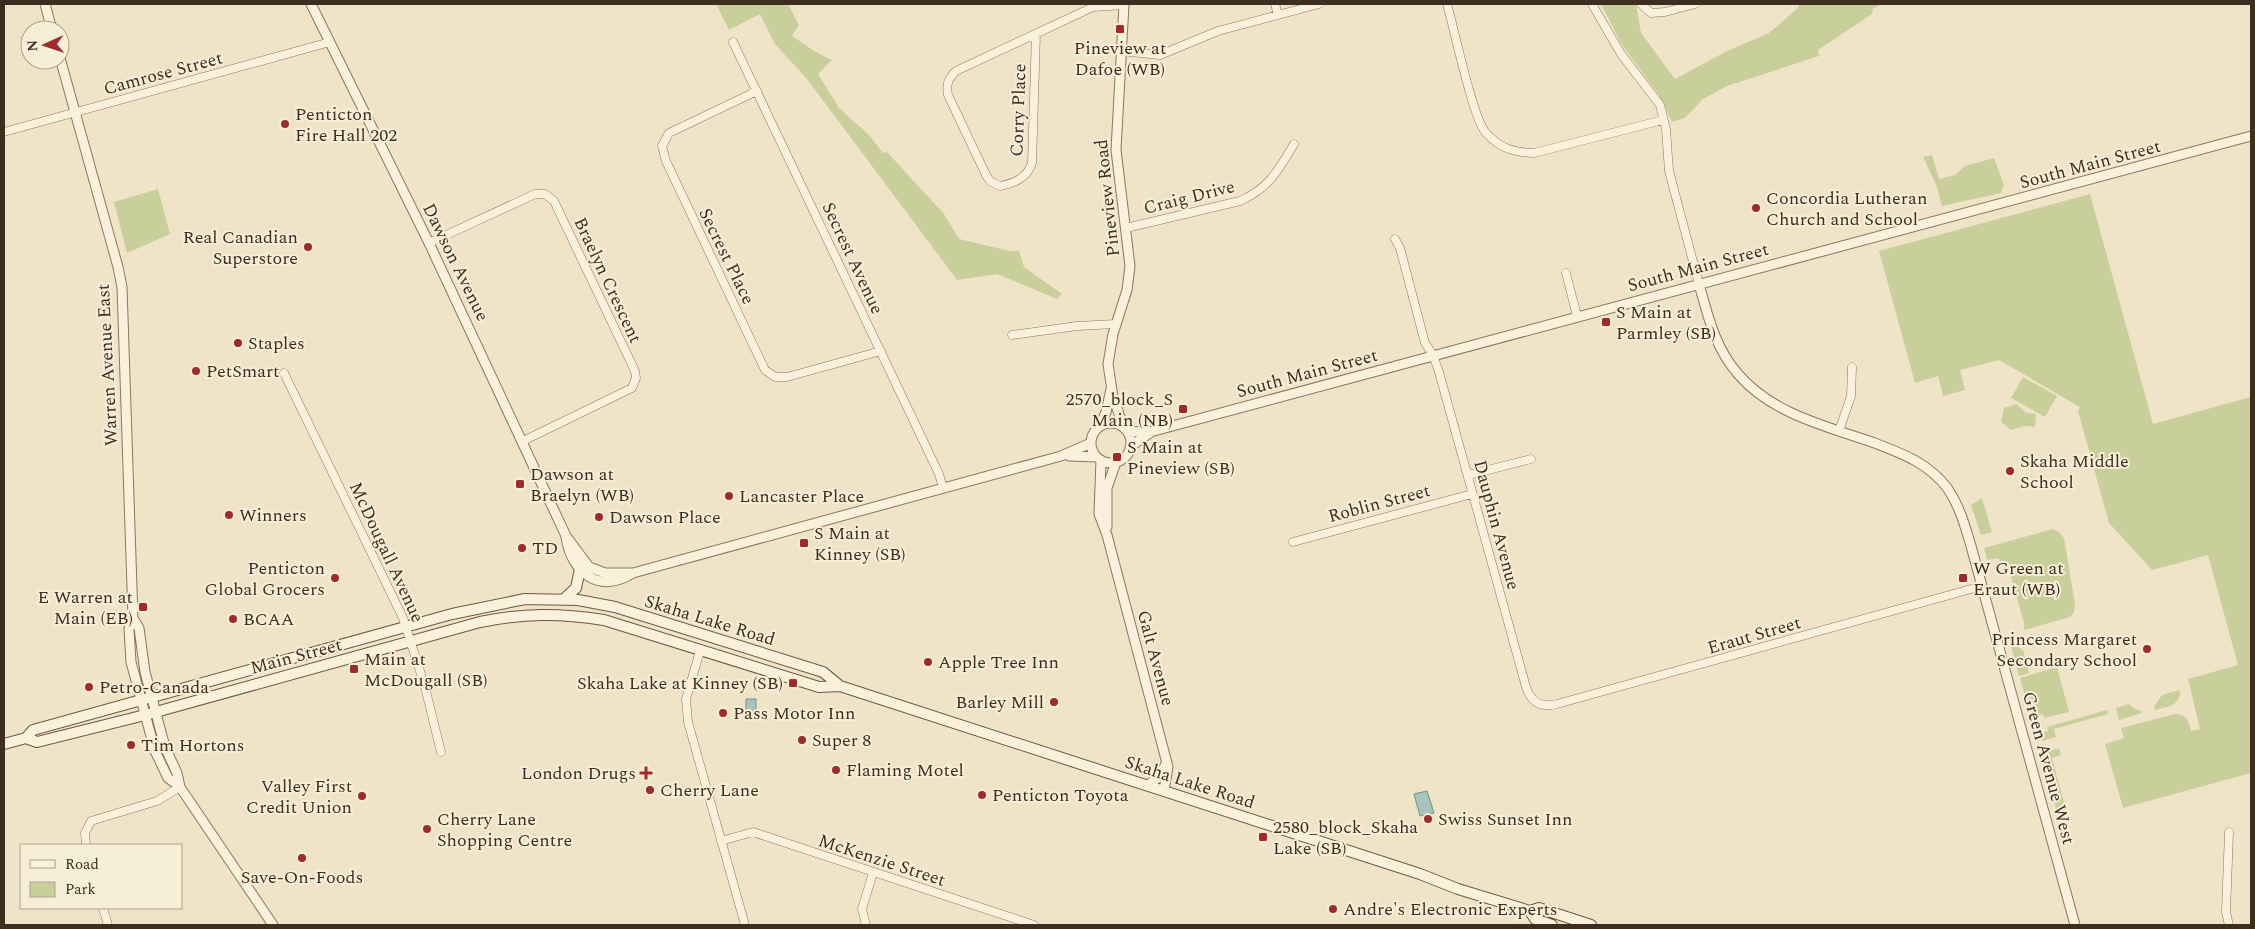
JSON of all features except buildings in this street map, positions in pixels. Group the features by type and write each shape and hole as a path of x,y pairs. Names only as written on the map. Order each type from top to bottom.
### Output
{"main road":[{"path":"564,599 576,588 584,570"},
{"name":"Main Street","path":"4,744 26,738 33,730 452,614 525,599 564,599"},
{"name":"Skaha Lake Road","path":"564,599 596,602 615,607 823,672 840,686"},
{"name":"Main Street","path":"26,738 37,742 145,715 411,641 512,616 551,614 577,616"},
{"name":"Skaha Lake Road","path":"577,616 604,620 819,687 840,686 1420,874 1458,889 1530,911 1539,908 1591,925"},
{"name":"Skaha Lake Road","path":"1530,911 1535,919 1552,925"}],"street":[{"path":"45,4 49,20"},
{"name":"Dawson Avenue","path":"312,4 523,441 566,536 568,552 584,570"},
{"path":"1275,4 1278,15"},
{"path":"1121,51 1160,55 1218,31 1319,4"},
{"path":"1447,4 1484,131 1497,143 1506,148 1514,152 1534,153 1663,120"},
{"path":"1592,4 1621,54 1660,105 1669,171 1699,284"},
{"path":"1641,4 1651,13 1665,12 1695,4"},
{"name":"Corry Place","path":"1036,34 1032,163 1029,172 1023,178 1000,186 987,177 948,95 946,85 950,77 956,71 1093,7 1124,5"},
{"name":"Pineview Road","path":"1100,426 1107,409 1111,387 1109,351 1130,276 1116,150 1124,5"},
{"name":"Camrose Street","path":"4,132 330,42"},
{"name":"Secrest Avenue","path":"734,42 939,474 943,488"},
{"name":"Warren Avenue East","path":"63,70 118,266 122,287 133,618 129,629 130,654 145,715 160,764 168,778 180,788"},
{"name":"Secrest Place","path":"757,91 669,133 662,146 674,179 765,370 775,377 787,377 881,351"},
{"name":"South Main Street","path":"1126,430 1154,431 2251,136"},
{"name":"Craig Drive","path":"1126,228 1240,201 1258,193 1278,170 1294,144"},
{"name":"Braelyn Crescent","path":"429,243 535,194 545,194 554,201 612,321 635,371 636,378 632,388 523,441"},
{"name":"Dauphin Avenue","path":"1395,240 1400,248 1425,343 1434,356 1526,687 1534,702"},
{"path":"1566,273 1577,316"},
{"name":"Green Avenue West","path":"1699,284 1716,339 1739,375 1753,389 1773,404 1790,413 1910,457 1927,468 1940,480 1957,504 1964,521 2075,925"},
{"path":"1012,335 1078,326 1116,324"},
{"path":"1839,431 1851,396 1852,367"},
{"name":"McDougall Avenue","path":"284,373 360,527 406,627 425,686 441,752"},
{"name":"Pineview Road","path":"1111,387 1126,430"},
{"path":"1061,456 1099,458 1116,462 1125,456 1130,447 1126,430 1116,423 1100,426 1094,433 1091,443 1099,458"},
{"name":"South Main Street","path":"1130,447 1154,431"},
{"path":"584,570 602,581 622,580 633,573 1061,456 1091,443"},
{"name":"Galt Avenue","path":"1099,458 1099,514 1107,535 1167,762 1168,775 1164,790"},
{"path":"1468,476 1531,459"},
{"name":"Galt Avenue","path":"1107,535 1107,488 1116,462"},
{"name":"Roblin Street","path":"1293,542 1472,494"},
{"name":"Eraut Street","path":"1534,702 1544,706 1557,704 1982,586"},
{"name":"Warren Avenue East","path":"133,618 139,628 142,658 165,747 177,773 180,788"},
{"path":"706,636 688,688 686,710 745,925"},
{"path":"1148,785 1158,777 1167,762"},
{"path":"86,844 85,833 91,821 157,801 180,788 273,925"},
{"name":"McKenzie Street","path":"721,841 753,832 1015,922 1034,925"},
{"path":"2229,832 2226,912 2229,925"},
{"path":"866,925 862,908 873,873"},
{"path":"103,909 108,925"}],"green space":[{"path":"716,4 788,4 799,25 792,36 832,60 818,74 839,108 869,135 883,153 887,152 944,214 959,239 1010,251 1019,251 1024,267 1062,294 1057,299 997,274 957,280 807,79 775,44 760,14 729,30"},
{"path":"1601,4 1636,4 1641,33 1675,79 1727,51 1769,33 1798,8 1799,4 1882,4 1873,9 1872,14 1818,50 1819,56 1727,86 1703,99 1685,118 1672,122 1659,95 1622,45"},
{"path":"1932,155 1939,179 1955,175 1965,166 1994,158 2004,185 2001,193 1942,206 1937,187 1923,157"},
{"path":"158,189 170,234 127,253 114,202"},
{"path":"2090,194 2153,424 2251,397 2251,773 2123,808 2105,744 2124,738 2121,728 2175,714 2182,715 2186,719 2191,731 2200,729 2188,679 2238,665 2208,555 2152,570 2109,523 2078,411 2080,407 1999,360 1960,370 1965,390 1943,396 1938,376 1915,383 1879,251"},
{"path":"2023,377 2057,396 2045,417 2011,398"},
{"path":"2017,404 2026,413 2036,414 2035,427 2024,426 2011,430 2001,422 2004,408"},
{"path":"1982,498 1992,532 1981,535 1971,505"},
{"path":"2053,529 2064,538 2075,604 2074,612 2070,617 2024,630 2024,623 2007,562 2000,563 1999,558 1987,560 1984,548"},
{"path":"2011,646 2016,646 2023,650 2029,673 2019,676"},
{"path":"2057,667 2069,712 2044,718 2043,714 2039,715 2038,711 2034,713 2033,709 2029,710 2020,678"},
{"path":"2180,690 2176,703 2155,710 2154,707 2162,695"},
{"path":"2129,704 2142,713 2119,720 2116,708"},
{"path":"2107,710 2108,714 2054,729 2056,737 2042,741 2041,737 2045,736 2044,732 2048,731 2047,727"},
{"path":"2059,748 2061,755 2052,758 2065,806 2057,812 2041,754"}],"water":[{"path":"746,699 756,699 756,716 746,716"},
{"path":"1427,791 1434,813 1420,816 1414,794"}],"place":[{"name":"Pineview at Dafoe (WB)","path":"1120,29"},
{"name":"Penticton Fire Hall 202","path":"285,124"},
{"name":"Concordia Lutheran Church and School","path":"1756,208"},
{"name":"Real Canadian Superstore","path":"308,247"},
{"name":"S Main at Parmley (SB)","path":"1606,322"},
{"name":"Staples","path":"238,343"},
{"name":"PetSmart","path":"196,371"},
{"name":"2570_block_S Main (NB)","path":"1183,409"},
{"name":"S Main at Pineview (SB)","path":"1117,457"},
{"name":"Skaha Middle School","path":"2010,471"},
{"name":"Dawson at Braelyn (WB)","path":"520,484"},
{"name":"Lancaster Place","path":"729,496"},
{"name":"Winners","path":"229,515"},
{"name":"Dawson Place","path":"599,517"},
{"name":"S Main at Kinney (SB)","path":"804,543"},
{"name":"TD","path":"522,548"},
{"name":"Penticton Global Grocers","path":"335,578"},
{"name":"W Green at Eraut (WB)","path":"1963,578"},
{"name":"E Warren at Main (EB)","path":"143,607"},
{"name":"BCAA","path":"233,619"},
{"name":"Princess Margaret Secondary School","path":"2147,649"},
{"name":"Apple Tree Inn","path":"928,662"},
{"name":"Main at McDougall (SB)","path":"354,669"},
{"name":"Skaha Lake at Kinney (SB)","path":"793,683"},
{"name":"Petro-Canada","path":"89,687"},
{"name":"Barley Mill","path":"1054,702"},
{"name":"Pass Motor Inn","path":"723,713"},
{"name":"Super 8","path":"802,740"},
{"name":"Tim Hortons","path":"131,745"},
{"name":"Flaming Motel","path":"836,770"},
{"name":"London Drugs","path":"646,773"},
{"name":"Cherry Lane","path":"650,790"},
{"name":"Penticton Toyota","path":"982,795"},
{"name":"Valley First Credit Union","path":"362,796"},
{"name":"Swiss Sunset Inn","path":"1428,819"},
{"name":"Cherry Lane Shopping Centre","path":"427,829"},
{"name":"2580_block_Skaha Lake (SB)","path":"1263,837"},
{"name":"Save-On-Foods","path":"302,858"},
{"name":"Andre's Electronic Experts","path":"1333,909"}]}
